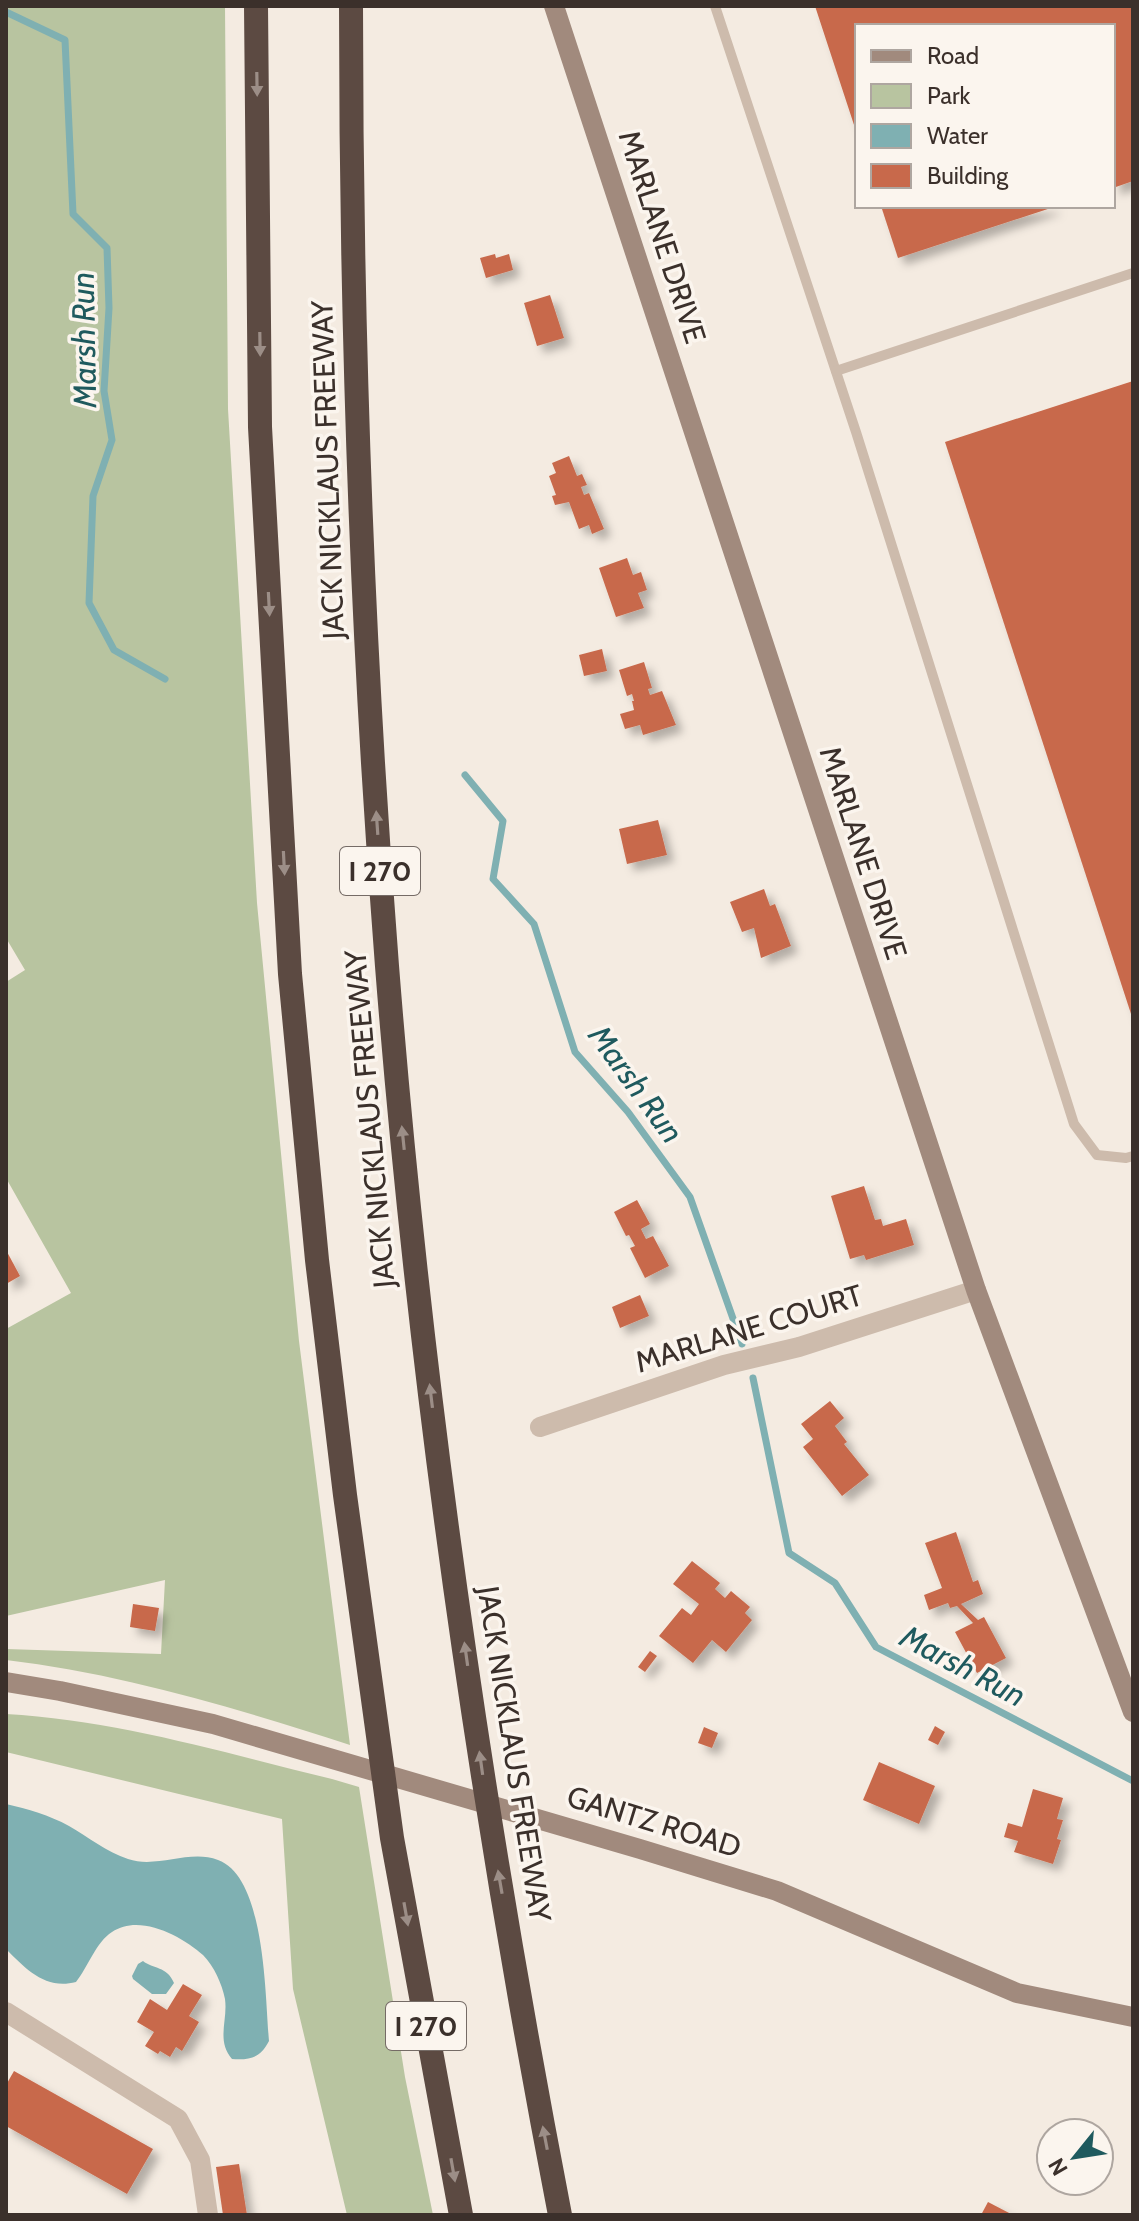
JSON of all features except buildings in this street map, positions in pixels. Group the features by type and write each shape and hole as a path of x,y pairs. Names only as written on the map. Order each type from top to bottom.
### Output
{"highway":[{"name":"JACK NICKLAUS FREEWAY","path":"256,6 260,427 290,974 327,1339 392,1838 461,2215"},
{"name":"JACK NICKLAUS FREEWAY","path":"351,6 351,153 367,682 387,968 442,1495 494,1850 560,2215"}],"street":[{"name":"MARLANE DRIVE","path":"554,6 976,1290 1133,1712"},
{"name":"MARLANE COURT","path":"540,1427 724,1365 799,1347 976,1290"},
{"name":"GANTZ ROAD","path":"6,1682 149,1709 586,1833 777,1891 1017,1993 1133,2017"},
{"path":"7,2015 178,2119 200,2160 208,2215"}],"lane":[{"path":"715,6 836,371 1074,1124 1097,1155 1133,1156"},
{"path":"836,371 1133,273"}],"green space":[{"path":"6,6 225,6 228,409 257,903 299,1341 350,1745 223,1706 137,1684 6,1660 6,1649 161,1654 165,1580 6,1616 6,1329 71,1293 6,1178 6,982 25,970 6,938"},
{"path":"6,1714 129,1730 359,1787 405,2077 433,2215 347,2215 293,1989 282,1819 6,1752"}],"water":[{"path":"6,1804 54,1819 128,1859 150,1862 207,1857 218,1860 234,1871 246,1889 260,1941 269,2041 262,2051 250,2058 232,2059 224,2037 225,1999 214,1970 194,1948 160,1929 135,1925 112,1932 97,1948 76,1982 65,1984 46,1980 13,1956 6,1949"},
{"path":"143,1961 171,1978 174,1983 166,1994 152,1994 133,1979 138,1964"}],"waterway":[{"name":"Marsh Run","path":"6,12 65,40 73,214 107,248 109,308 104,391 112,440 93,496 89,603 114,650 165,679"},
{"name":"Marsh Run","path":"465,775 503,821 493,879 534,924 575,1052 628,1112 690,1197 742,1344"},
{"name":"Marsh Run","path":"753,1378 789,1553 835,1583 876,1647 1133,1781"}]}
